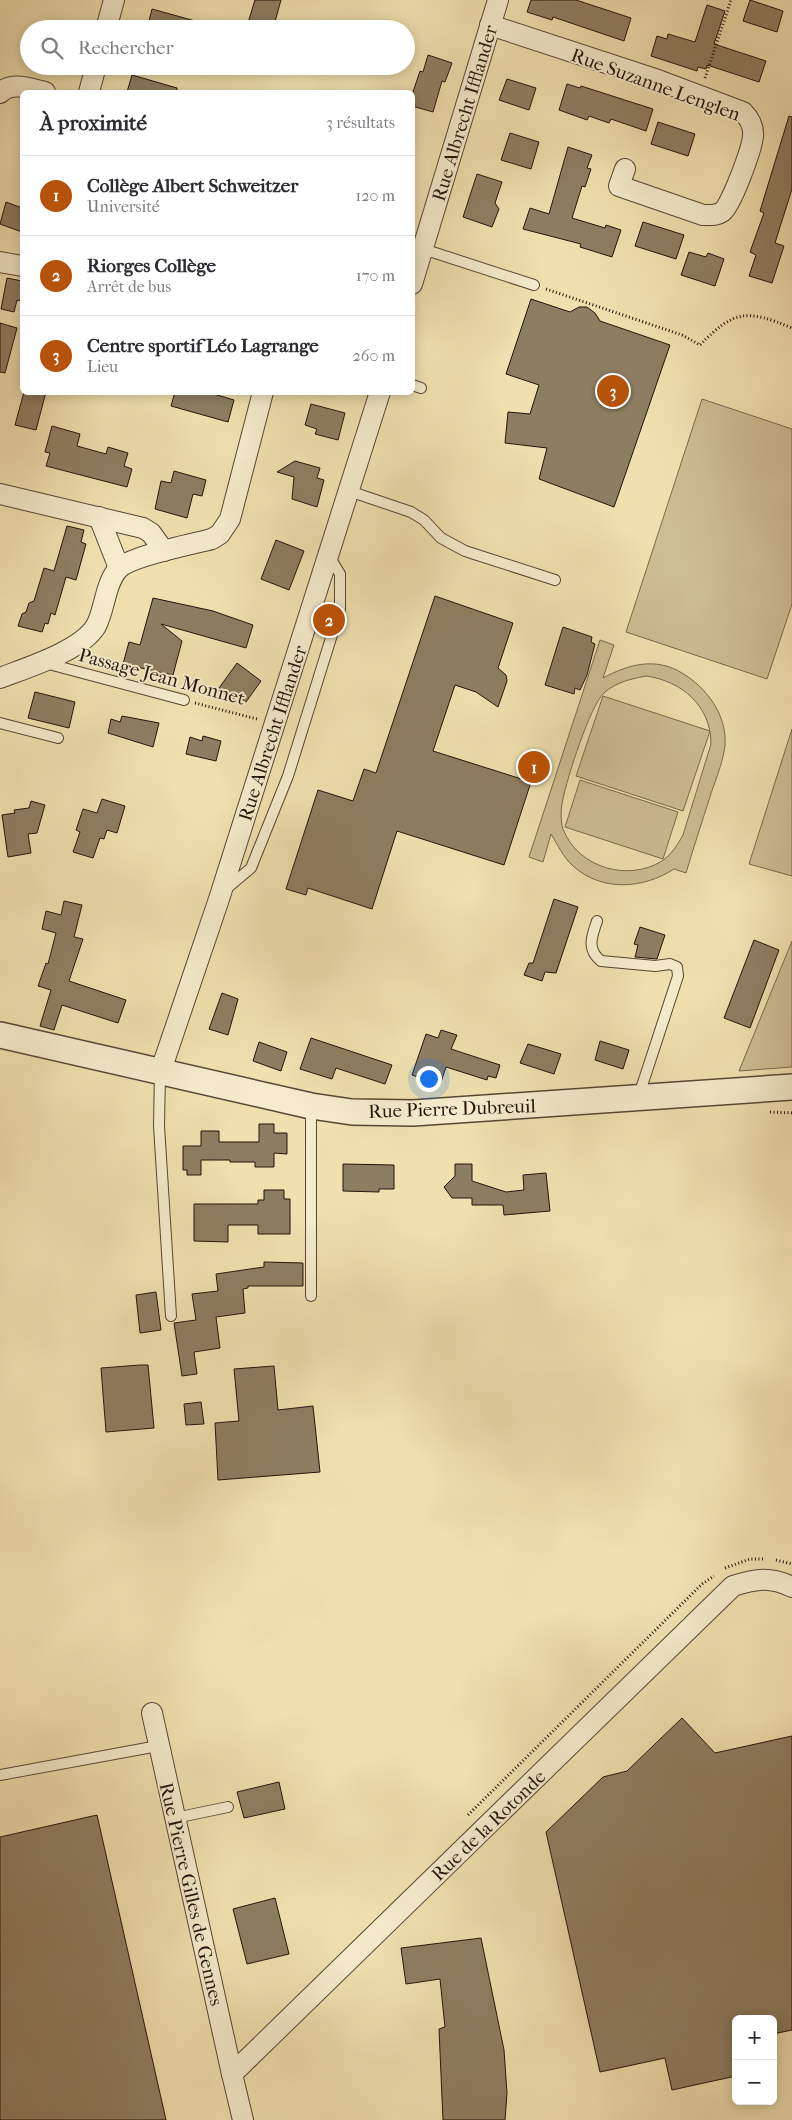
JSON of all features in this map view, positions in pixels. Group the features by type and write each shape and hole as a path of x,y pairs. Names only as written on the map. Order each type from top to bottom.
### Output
{"street":[{"path":"108,20 114,0"},
{"path":"120,20 126,0"},
{"name":"Rue Albrecht Ifflander","path":"415,274 498,0"},
{"name":"Rue Suzanne Lenglen","path":"490,25 743,112 750,120 753,136 731,201 724,211 714,215 703,215 620,186 625,169"},
{"path":"90,90 94,75"},
{"path":"102,90 106,75"},
{"path":"0,93 12,87 36,90"},
{"path":"0,262 20,266"},
{"path":"0,678 78,644 96,626 118,568 140,558 212,539 226,527 230,519 262,395"},
{"name":"Rue Albrecht Ifflander","path":"160,1072 221,893 379,395"},
{"path":"0,494 142,528 151,533 164,551"},
{"path":"98,517 118,568"},
{"name":"Rue Pierre Dubreuil","path":"0,1035 311,1106 352,1112 394,1114 638,1099 792,1087"},
{"name":"Rue de la Rotonde","path":"232,2074 733,1586 757,1578 781,1581 792,1587"},
{"name":"Rue Pierre Gilles de Gennes","path":"152,1713 232,2074"},
{"path":"232,2074 243,2120"}],"lane":[{"path":"423,249 534,285"},
{"path":"349,491 411,512 424,520 441,538 465,551 555,580"},
{"path":"221,893 251,868 288,776 305,723 340,609 340,574 328,555"},
{"name":"Passage Jean Monnet","path":"40,662 184,700"},
{"path":"0,723 58,738"},
{"path":"597,921 591,946 595,956 601,961 655,966 670,964 677,967 678,976 638,1099"},
{"path":"160,1072 159,1126 171,1316"},
{"path":"311,1106 311,1296"},
{"path":"0,1776 158,1746"},
{"path":"175,1818 228,1807"}],"path":[{"path":"699,96 731,0"},
{"path":"534,285 682,335 700,345 732,318 743,315 774,321 792,328"},
{"name":"Passage Jean Monnet","path":"184,700 275,723"}],"shaded area":[{"path":"702,399 792,429 792,604 767,679 626,632"},
{"path":"600,640 614,645 603,678 633,666 652,664 672,668 700,686 714,703 719,713 723,723 725,745 686,873 674,869 649,881 623,885 610,884 584,874 573,866 563,855 551,834 543,862 529,857","holes":["646,676 671,683 682,690 700,707 710,730 711,744 683,835 677,846 665,859 649,867 634,870 605,868 592,862 580,853 570,842 563,829 561,818 565,789 580,743 598,700 609,689 635,678"]},
{"path":"603,696 710,731 683,811 576,776"},
{"path":"792,729 792,876 749,864"},
{"path":"580,780 678,812 663,859 565,827"},
{"path":"792,941 792,1067 739,1071"}],"building":[{"path":"255,0 281,0 275,20 249,20"},
{"path":"531,0 576,0 631,18 624,41 553,17 552,20 527,12"},
{"path":"750,0 783,11 777,32 743,21"},
{"path":"707,5 725,11 714,44 766,61 759,82 707,65 706,69 698,67 697,71 651,56 657,36 667,39 668,34 695,42"},
{"path":"152,9 192,20 149,20"},
{"path":"428,55 452,63 445,82 442,81 433,112 415,107 414,90 420,71 423,72"},
{"path":"132,75 177,88 177,90 128,90"},
{"path":"507,79 536,88 529,110 499,100"},
{"path":"567,84 580,88 581,86 653,109 646,131 611,119 609,123 589,116 587,120 559,110"},
{"path":"789,116 792,117 792,189 775,243 784,246 772,283 749,276 756,255 750,252 764,213 760,211"},
{"path":"658,122 695,134 688,156 651,144"},
{"path":"510,133 539,142 531,169 501,160"},
{"path":"568,147 592,155 587,168 591,169 585,187 582,186 572,218 605,228 606,225 621,230 612,257 580,247 581,244 523,229 530,208 549,214"},
{"path":"477,174 502,182 495,203 499,209 492,227 463,217"},
{"path":"6,202 20,207 20,231 0,224"},
{"path":"643,222 684,235 676,259 635,246"},
{"path":"689,252 706,257 708,253 724,259 715,286 681,275"},
{"path":"7,278 20,281 20,301 17,300 14,312 1,309"},
{"path":"531,299 570,312 579,307 587,307 595,313 600,321 670,345 614,507 539,479 547,448 505,443 508,412 530,414 539,385 506,374"},
{"path":"0,323 17,328 5,373 0,372"},
{"path":"23,395 45,395 36,430 15,425"},
{"path":"174,395 217,395 234,400 228,422 171,406"},
{"path":"311,404 345,413 338,440 315,434 317,429 305,425"},
{"path":"52,426 80,434 77,446 106,454 108,447 128,453 124,466 132,469 127,487 46,466 50,453 45,452"},
{"path":"295,461 320,468 317,478 324,480 317,507 292,499 294,477 277,472"},
{"path":"174,471 206,480 202,496 193,494 187,518 155,509 161,481 171,483"},
{"path":"67,526 84,530 81,542 86,544 76,580 66,577 55,615 51,613 48,624 45,623 42,632 18,626 22,614 26,612 29,603 34,601 44,568 54,571"},
{"path":"276,540 304,551 289,590 261,579"},
{"path":"435,596 513,623 498,668 506,675 507,681 498,707 476,692 455,685 433,751 531,782 504,865 397,831 372,909 308,888 306,895 286,889 318,790 353,801 364,769 376,773"},
{"path":"153,598 213,611 253,625 246,648 161,624 182,641 173,675 123,664 129,642 140,645"},
{"path":"563,627 592,637 591,642 595,644 587,675 580,690 575,688 574,694 545,685"},
{"path":"237,663 261,681 246,702 237,696 234,699 219,688"},
{"path":"35,692 75,702 69,728 28,718"},
{"path":"122,716 159,723 153,747 108,733 111,719 120,722"},
{"path":"203,736 221,741 216,761 186,754 190,737 202,741"},
{"path":"102,799 125,806 117,833 107,830 104,839 100,838 93,858 73,852 80,832 76,830 83,809 97,813"},
{"path":"31,801 45,805 37,833 28,834 31,853 8,857 2,815 15,813 14,810 29,808"},
{"path":"554,899 578,907 556,973 545,972 542,981 524,975 529,963 533,963"},
{"path":"64,901 82,905 74,937 83,939 69,981 126,1000 118,1023 62,1005 54,1030 40,1026 51,990 38,986 46,963 48,964 56,933 42,929 46,911 61,915"},
{"path":"640,927 665,935 657,959 635,957 638,945 634,944"},
{"path":"754,940 779,950 750,1028 724,1018"},
{"path":"222,993 238,999 228,1035 209,1029"},
{"path":"441,1030 457,1035 451,1049 500,1065 496,1078 488,1076 487,1080 446,1067 440,1085 412,1075 426,1034 438,1038"},
{"path":"311,1038 392,1065 385,1084 336,1068 332,1079 300,1069"},
{"path":"600,1041 629,1050 623,1069 595,1060"},
{"path":"259,1042 287,1052 281,1071 253,1061"},
{"path":"528,1044 561,1054 554,1074 520,1063"},
{"path":"259,1124 274,1124 274,1133 287,1133 287,1154 274,1153 274,1167 255,1167 255,1162 201,1160 201,1175 187,1175 187,1170 183,1170 183,1146 201,1146 201,1131 219,1131 219,1142 259,1142"},
{"path":"343,1164 394,1165 394,1189 379,1189 379,1192 343,1191"},
{"path":"455,1164 472,1164 472,1181 506,1192 524,1190 523,1175 546,1173 550,1211 504,1215 503,1205 472,1205 472,1198 452,1198 444,1187 455,1176"},
{"path":"264,1190 284,1190 284,1199 290,1199 290,1234 258,1234 258,1225 228,1225 228,1242 194,1241 194,1204 258,1204 258,1200 264,1200"},
{"path":"264,1262 303,1263 303,1286 248,1286 248,1288 243,1289 245,1313 216,1317 220,1348 194,1352 197,1374 182,1376 174,1323 196,1320 192,1294 218,1291 216,1274 264,1267"},
{"path":"156,1292 161,1330 140,1333 136,1295"},
{"path":"148,1365 154,1428 106,1432 101,1368"},
{"path":"274,1366 278,1410 313,1406 320,1472 218,1480 215,1423 239,1421 234,1369"},
{"path":"201,1402 204,1424 186,1425 184,1404"},
{"path":"682,1718 715,1753 792,1736 792,2030 777,2033 777,2015 732,2015 732,2077 672,2090 665,2058 600,2072 546,1832 603,1777 627,1771"},
{"path":"279,1782 285,1809 244,1818 237,1792"},
{"path":"97,1815 166,2120 0,2120 0,1837"},
{"path":"275,1898 289,1954 247,1964 233,1909"},
{"path":"481,1938 504,2050 507,2093 505,2120 443,2120 439,2029 445,2027 440,1979 406,1984 401,1948"}],"place":[{"name":"Centre sportif Léo Lagrange","path":"613,391"},
{"name":"Riorges Collège","path":"329,620"},
{"name":"Collège Albert Schweitzer","path":"534,767"}]}
